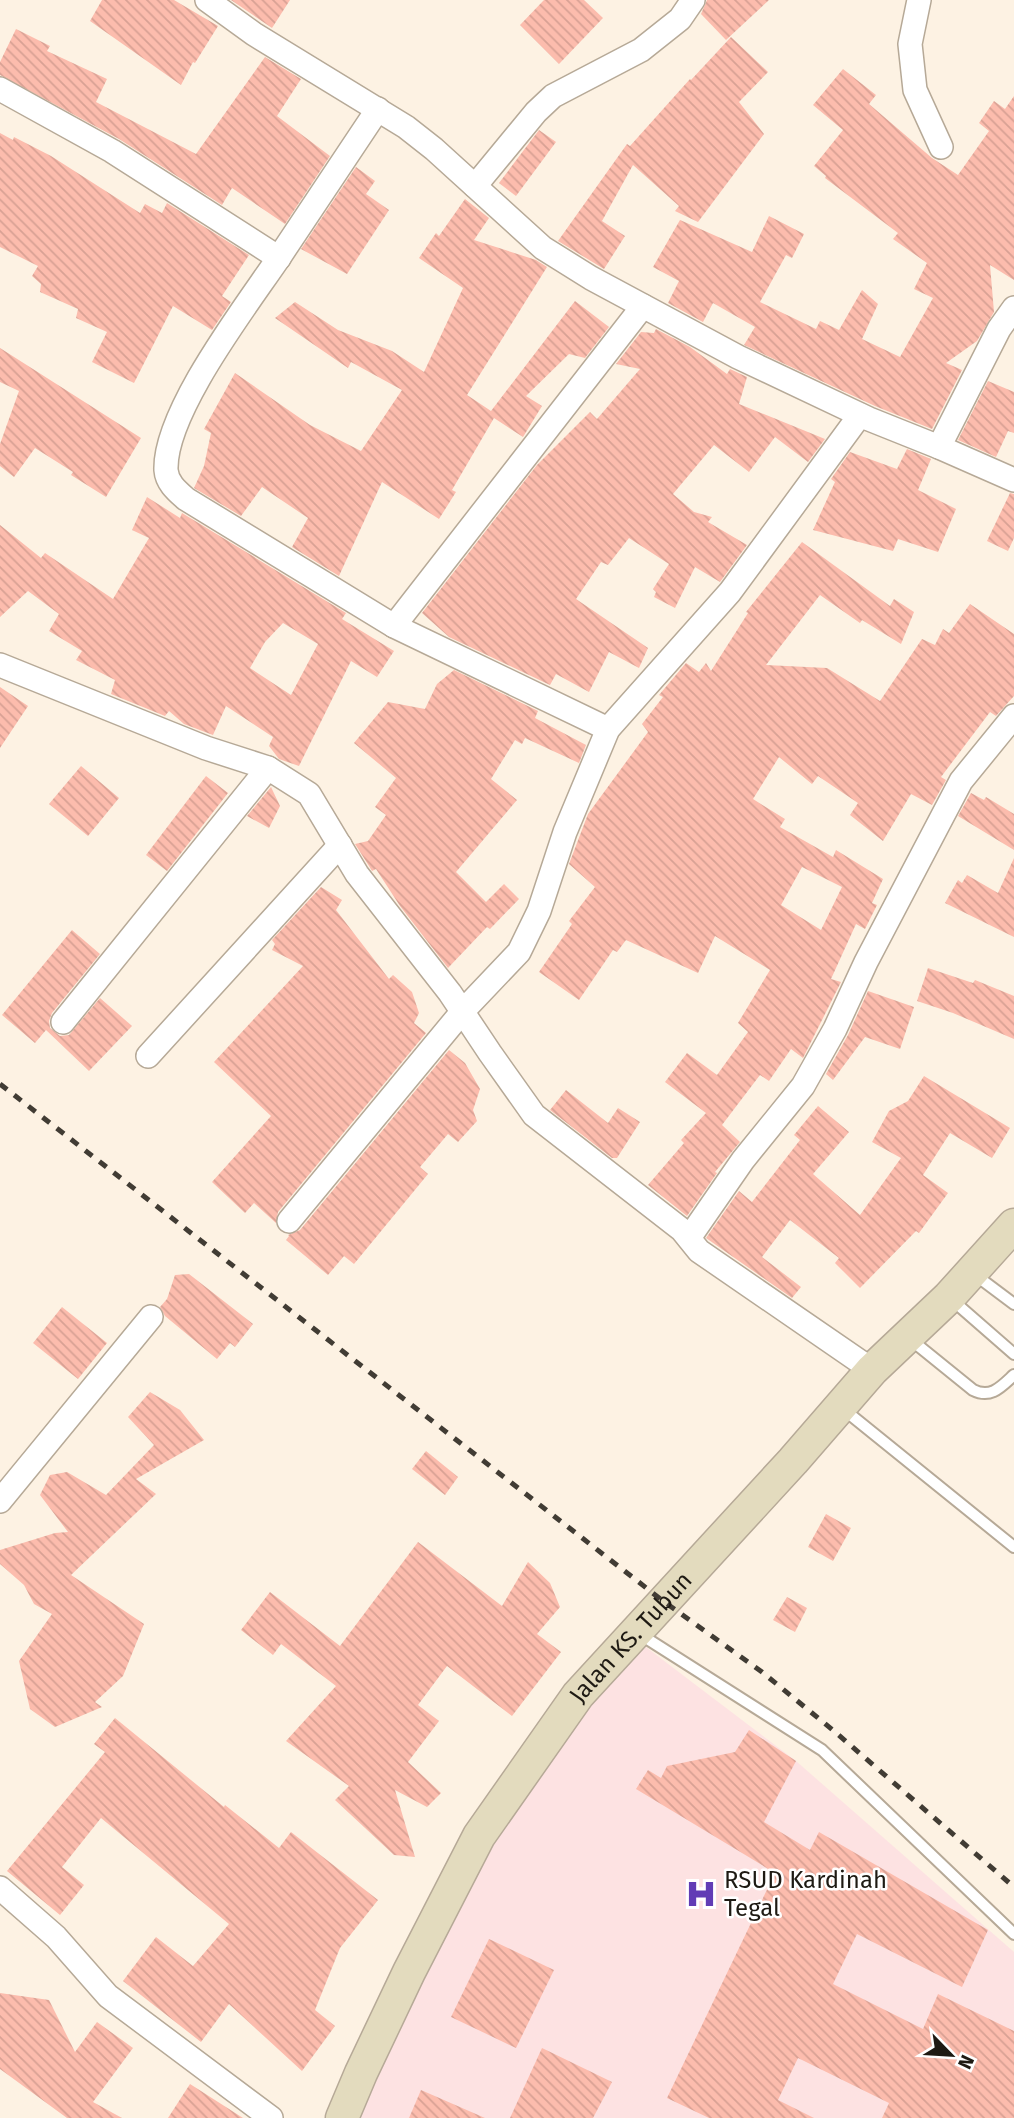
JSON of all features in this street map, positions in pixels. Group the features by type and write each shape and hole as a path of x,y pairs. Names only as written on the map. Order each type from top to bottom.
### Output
{"main road":[{"name":"Jalan KS. Tubun","path":"342,2118 410,1972 479,1836 578,1695 872,1370 949,1297 1014,1226"}],"street":[{"path":"207,0 254,34 378,109 434,149 543,248 591,278 738,357 860,415 1014,480"},
{"path":"475,186 536,112 554,96 641,50 680,19 693,0"},
{"path":"919,0 910,44 915,90 941,147"},
{"path":"0,89 112,151 279,258"},
{"path":"378,109 225,335 191,393 170,437 166,473 172,487 186,499 394,626 608,729"},
{"path":"394,626 643,306"},
{"path":"939,447 999,329 1014,308"},
{"path":"289,1221 463,1012 519,952 539,911 565,832 608,729 730,592 860,415"},
{"path":"0,665 206,748 268,768 309,794 357,874 463,1012 534,1115 682,1230 699,1251 872,1370"},
{"path":"689,1238 743,1160 803,1086 835,1029 866,962 961,781 1014,716"},
{"path":"63,1021 268,768"},
{"path":"148,1056 340,845"},
{"path":"0,1501 151,1317"},
{"path":"0,1888 56,1937 108,1996 271,2118"}],"lane":[{"path":"972,1272 1014,1304"},
{"path":"949,1297 1014,1354"},
{"path":"907,1337 981,1394 996,1390 1014,1375"},
{"path":"840,1406 1014,1547"},
{"path":"636,1632 822,1750 1014,1934"}],"shaded area":[{"name":"RSUD Kardinah Tegal","path":"630,1635 796,1761 1014,1952 1014,2118 347,2118 472,1857"}],"building":[{"path":"102,0 174,0 218,26 181,85 90,21"},
{"path":"231,0 290,0 272,28"},
{"path":"544,0 584,0 603,18 559,64 520,25"},
{"path":"707,0 769,0 726,40 701,14"},
{"path":"16,29 50,46 47,51 107,79 96,102 196,154 265,57 301,79 277,116 330,156 285,224 232,188 222,205 119,139 0,75 0,62"},
{"path":"731,37 768,72 739,102 764,134 698,222 675,211 679,206 633,165 602,221 625,236 604,269 558,241 627,144 630,146"},
{"path":"843,69 876,95 869,104 932,158 958,175 989,131 979,123 994,101 1005,109 1014,96 1014,280 990,265 994,312 977,341 946,363 962,370 932,429 875,406 744,345 755,327 713,303 703,322 668,303 679,281 653,267 680,220 752,252 769,216 804,234 792,258 786,255 760,302 816,329 820,321 839,330 862,290 878,304 862,339 900,357 933,298 914,289 927,263 893,239 898,233 825,178 814,166 843,130 813,105"},
{"path":"539,130 556,142 516,196 499,183"},
{"path":"0,133 13,140 14,137 51,156 140,213 145,204 162,213 167,203 249,255 222,296 231,302 212,330 173,306 134,383 92,362 107,332 76,318 78,309 40,292 41,284 32,276 38,266 0,247"},
{"path":"356,167 375,181 366,194 389,210 347,274 301,249"},
{"path":"465,199 489,218 474,240 536,260 547,267 467,395 491,411 575,301 609,327 585,358 569,354 526,396 542,406 523,437 494,418 452,490 456,492 439,519 382,482 339,576 292,547 308,518 262,487 241,516 194,488 204,466 211,433 204,429 235,373 310,425 361,451 402,390 351,362 348,368 275,318 295,302 338,330 392,351 424,372 463,288 419,258 436,233 439,236"},
{"path":"656,329 690,347 727,374 730,369 747,377 739,404 825,439 808,462 775,437 749,472 714,445 673,494 694,512 712,517 708,522 747,545 720,582 695,567 675,608 654,597 656,592 653,589 669,564 629,538 608,565 601,562 576,599 648,648 639,668 609,652 589,692 556,674 550,685 449,637 422,613 537,465 590,412 597,419 640,369 616,364 641,332 654,333"},
{"path":"0,348 141,438 106,497 35,448 14,477 0,466 0,444 19,391 0,382"},
{"path":"988,381 1014,392 1014,433 1008,431 996,457 958,440"},
{"path":"907,449 931,459 918,490 956,509 938,552 898,539 893,551 813,530 835,482 831,479 850,452 897,469"},
{"path":"1010,493 1014,494 1014,538 1008,551 987,541"},
{"path":"147,497 180,518 182,513 346,613 342,619 394,651 377,677 351,661 299,766 279,759 269,746 273,737 226,706 213,735 184,724 169,711 165,716 111,694 115,680 76,660 82,651 49,631 59,614 28,591 0,617 0,525 41,558 45,553 113,599 149,538 132,530","holes":["283,623 318,644 291,695 250,668 265,642"]},
{"path":"802,542 890,606 894,599 914,612 901,644 862,620 860,623 820,595 766,665 827,668 880,701 922,639 935,645 943,629 949,633 970,604 1014,634 1014,696 996,716 990,712 941,777 946,780 932,805 911,794 883,841 850,815 858,803 818,776 812,784 779,757 753,799 785,819 780,827 833,857 836,850 883,879 872,903 877,905 865,929 856,924 831,979 841,982 803,1058 791,1049 769,1081 760,1075 722,1125 740,1142 715,1172 717,1173 687,1216 648,1185 684,1143 681,1140 706,1113 665,1082 687,1053 717,1075 748,1032 738,1023 770,970 715,936 698,973 626,940 617,952 613,950 579,1000 539,972 572,924 569,921 595,887 569,864 588,814 648,732 642,724 663,697 659,695 686,663 699,672 706,663 711,671 748,613 746,612","holes":["802,867 842,887 821,930 781,905"]},
{"path":"454,670 538,711 535,718 586,745 579,763 525,738 522,744 515,740 491,779 517,800 456,872 486,902 504,884 519,899 490,929 487,927 448,968 400,906 376,869 372,871 355,844 368,841 386,815 375,807 396,778 354,743 388,702 425,709 437,684"},
{"path":"0,687 28,706 0,748"},
{"path":"81,766 119,798 88,836 49,804"},
{"path":"206,776 228,793 167,871 146,855"},
{"path":"271,787 280,806 269,828 247,816"},
{"path":"971,793 984,800 986,797 1014,814 1014,850 958,816"},
{"path":"1014,858 1014,937 945,903 958,880 962,883 967,875 998,893"},
{"path":"321,887 342,900 336,910 389,979 393,975 412,992 419,1013 414,1023 426,1033 278,1212 276,1223 254,1203 245,1213 212,1182 271,1116 214,1062 303,966 272,950 275,944 272,940"},
{"path":"72,930 100,954 52,1013 50,1028 60,1036 69,1035 100,998 132,1026 89,1071 46,1030 35,1043 2,1015"},
{"path":"928,968 973,983 975,980 1014,996 1014,1039 917,1001"},
{"path":"868,991 914,1007 900,1049 865,1037 833,1080 826,1074"},
{"path":"449,1050 465,1063 480,1089 473,1110 477,1121 458,1142 448,1134 420,1167 428,1174 354,1264 344,1256 328,1275 286,1240 288,1235 300,1230"},
{"path":"924,1076 1010,1128 992,1158 950,1133 923,1175 948,1193 919,1233 916,1231 860,1288 835,1263 839,1258 790,1220 762,1257 801,1287 792,1298 706,1238 739,1191 752,1202 800,1140 794,1135 818,1106 849,1132 813,1174 860,1215 901,1158 872,1142 889,1111 908,1101"},
{"path":"566,1090 608,1123 618,1108 640,1122 617,1158 612,1158 550,1110"},
{"path":"189,1274 253,1324 235,1347 230,1343 217,1359 165,1316 160,1307 167,1299 175,1275"},
{"path":"62,1307 107,1343 78,1379 33,1343"},
{"path":"150,1392 180,1410 204,1440 136,1479 156,1494 71,1575 144,1624 123,1676 95,1702 102,1707 55,1727 30,1709 19,1661 52,1614 34,1604 24,1585 0,1564 0,1550 55,1533 68,1532 40,1495 50,1475 67,1472 106,1495 154,1445 128,1417"},
{"path":"426,1451 458,1477 445,1495 412,1469"},
{"path":"826,1514 851,1528 833,1561 808,1547"},
{"path":"418,1542 502,1606 528,1562 550,1583 560,1607 537,1634 561,1652 512,1716 447,1666 418,1705 439,1721 408,1762 441,1793 427,1807 395,1790 415,1857 394,1855 335,1800 349,1786 286,1741 336,1686 281,1644 273,1655 241,1630 270,1592 340,1646"},
{"path":"787,1597 807,1608 795,1632 773,1620"},
{"path":"115,1718 279,1848 291,1832 378,1900 340,1948 315,2010 335,2026 302,2071 229,2004 201,2042 123,1981 156,1937 193,1966 229,1924 101,1818 62,1867 84,1885 60,1915 7,1871 105,1752 94,1744"},
{"path":"749,1730 796,1761 764,1822 810,1850 819,1832 988,1930 962,1987 857,1934 833,1984 923,2029 938,1994 1014,2031 1014,2118 882,2118 889,2103 798,2058 778,2100 814,2118 709,2118 667,2098 775,1873 636,1789 648,1770 661,1778 667,1766 735,1752"},
{"path":"489,1939 554,1970 516,2048 451,2017"},
{"path":"0,1993 49,2000 75,2052 97,2022 133,2048 93,2102 122,2118 67,2118 0,2069"},
{"path":"542,2048 612,2082 593,2118 510,2118"},
{"path":"190,2084 243,2118 168,2118"},
{"path":"421,2090 485,2118 409,2118"}],"railway":[{"path":"0,1084 663,1601 762,1672 1014,1887"}],"place":[{"name":"RSUD Kardinah Tegal","path":"701,1894"}]}
